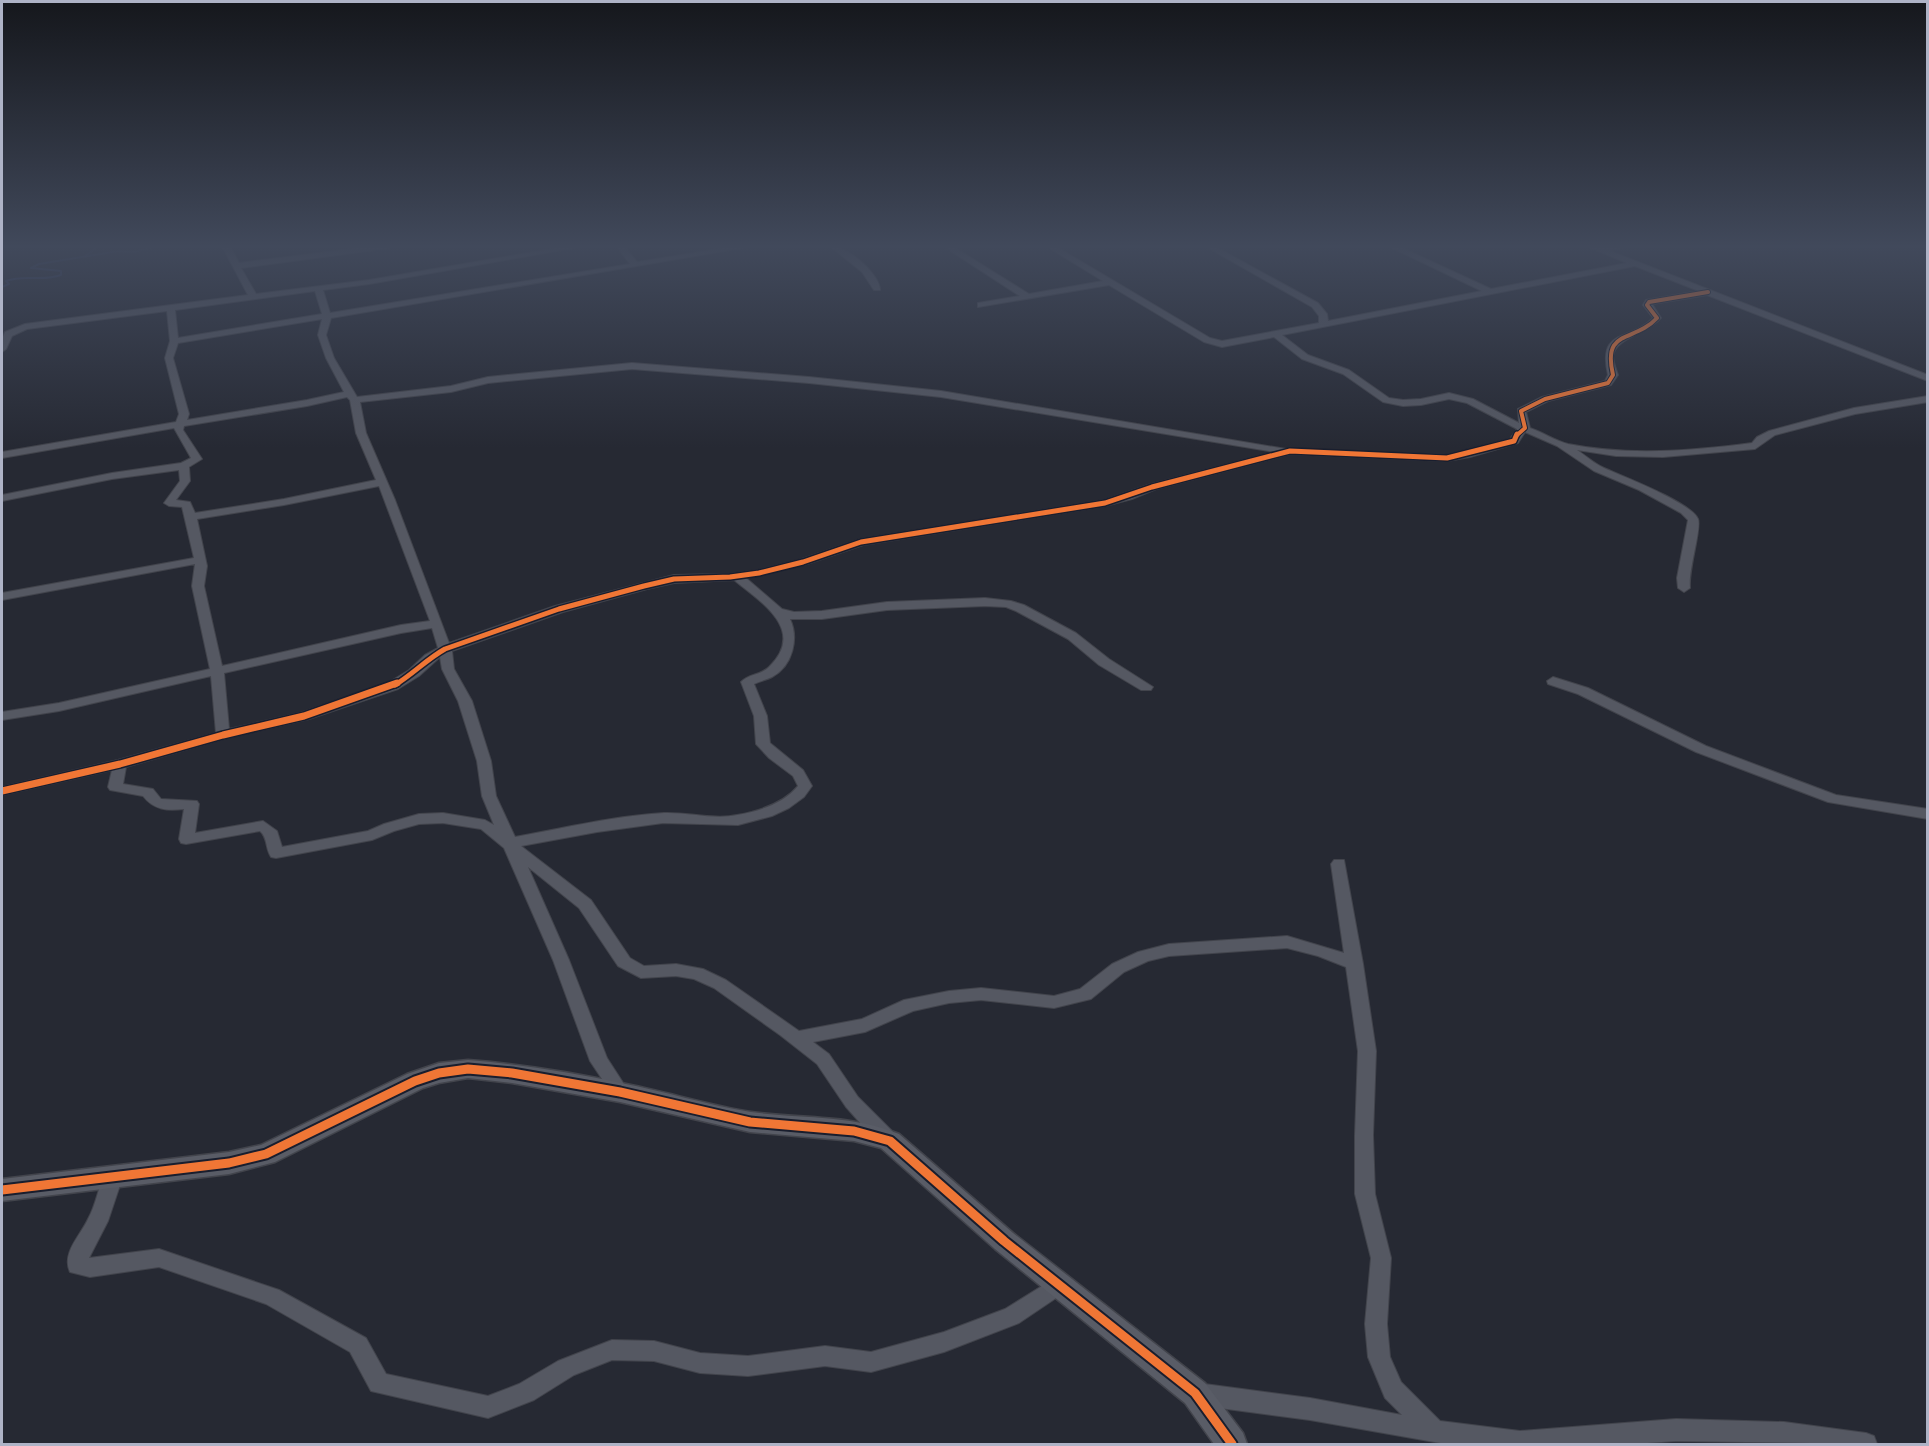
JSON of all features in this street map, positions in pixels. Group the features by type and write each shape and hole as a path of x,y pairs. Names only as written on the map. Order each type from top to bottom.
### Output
{"street":[{"path":"2,349 8,334 25,327 135,313"},
{"path":"2,498 112,476 184,466 197,459 178,430 184,414 169,358 174,341 171,313"},
{"path":"174,341 342,313"},
{"path":"1164,313 1214,343 1233,343 1384,313"},
{"path":"1322,326 1325,318 1324,313"},
{"path":"1525,428 1521,411 1545,399 1608,382 1613,375 1609,356 1613,348 1630,334 1651,326 1657,318 1654,313"},
{"path":"1763,313 1928,378"},
{"path":"327,316 322,335 330,358 352,396 362,433 437,624 445,649 448,669 465,701 484,760 489,796 561,960 599,1061 620,1092"},
{"path":"1277,335 1305,357 1346,372 1386,400 1403,403 1457,396 1561,444 1598,469 1643,488 1685,511 1693,519 1692,540 1681,571 1684,588"},
{"path":"2,455 352,396 451,388 488,380 632,366 809,380 941,394 1290,451 1447,458 1514,441 1517,433 1525,428"},
{"path":"1561,444 1600,452 1697,454 1755,446 1761,439 1772,433 1854,411 1924,403"},
{"path":"2,791 120,764 223,735 304,716 393,686 414,673 429,658 445,649 559,609 644,586 674,579 736,576 802,562 833,550 893,536 994,522 1108,502 1152,487 1290,451"},
{"path":"184,466 185,481 169,503 186,504 191,517 199,560 198,586 217,670 223,735"},
{"path":"191,517 284,502 382,482"},
{"path":"2,597 199,560"},
{"path":"511,843 564,833 685,817 736,821 776,810 796,799 805,786 802,776 764,745 760,715 755,699 747,689 747,682 755,677 769,674 784,658 789,646 788,628 777,611 736,576"},
{"path":"777,611 793,616 822,615 887,606 985,602 1007,604 1020,608 1072,636 1104,662 1146,687"},
{"path":"2,716 59,707 401,629 437,624"},
{"path":"1553,681 1583,691 1701,749 1833,800 1928,814"},
{"path":"120,764 116,787 148,792 156,803 170,806 192,804 186,839 263,825 272,834 276,853 372,835 389,827 419,819 443,818 485,825 511,843 561,887 585,904 624,962 642,972 676,970 697,973 720,984 824,1059 852,1102 890,1142 1058,1285 1195,1393 1232,1444"},
{"path":"1339,864 1367,1052 1364,1135 1365,1194 1381,1258 1376,1324 1378,1357 1393,1390 1435,1432"},
{"path":"796,1038 865,1025 910,1005 949,997 981,994 1054,1002 1085,993 1118,968 1144,956 1169,950 1287,942 1322,951 1355,964"},
{"path":"2,1190 229,1164 266,1154 415,1081 439,1072 468,1069 512,1072 620,1092 750,1122 854,1131 878,1136 890,1142"},
{"path":"112,1179 98,1221 80,1251 77,1265 90,1268 159,1258 184,1265 272,1297 358,1345 379,1383 488,1407 526,1392 566,1368 612,1350 654,1351 700,1363 748,1366 825,1356 871,1362 944,1342 1012,1316 1058,1285"},
{"path":"1195,1393 1310,1409 1435,1432 1520,1442 1676,1430 1784,1433 1866,1444"}],"cycle path":[{"path":"2,791 120,764 223,735 304,716 393,686 414,673 429,658 445,649 559,609 674,579 730,577 759,573 803,562 861,542 1105,503 1152,487 1290,451 1447,458 1466,455 1514,441 1517,433 1525,428 1521,411 1545,399 1608,383 1613,375 1609,356 1612,348 1623,338 1652,323 1657,318 1654,313"},
{"path":"2,1190 229,1163 266,1154 415,1081 439,1073 468,1069 512,1073 620,1092 750,1122 854,1131 890,1141 1004,1241 1195,1393 1232,1444"}]}
